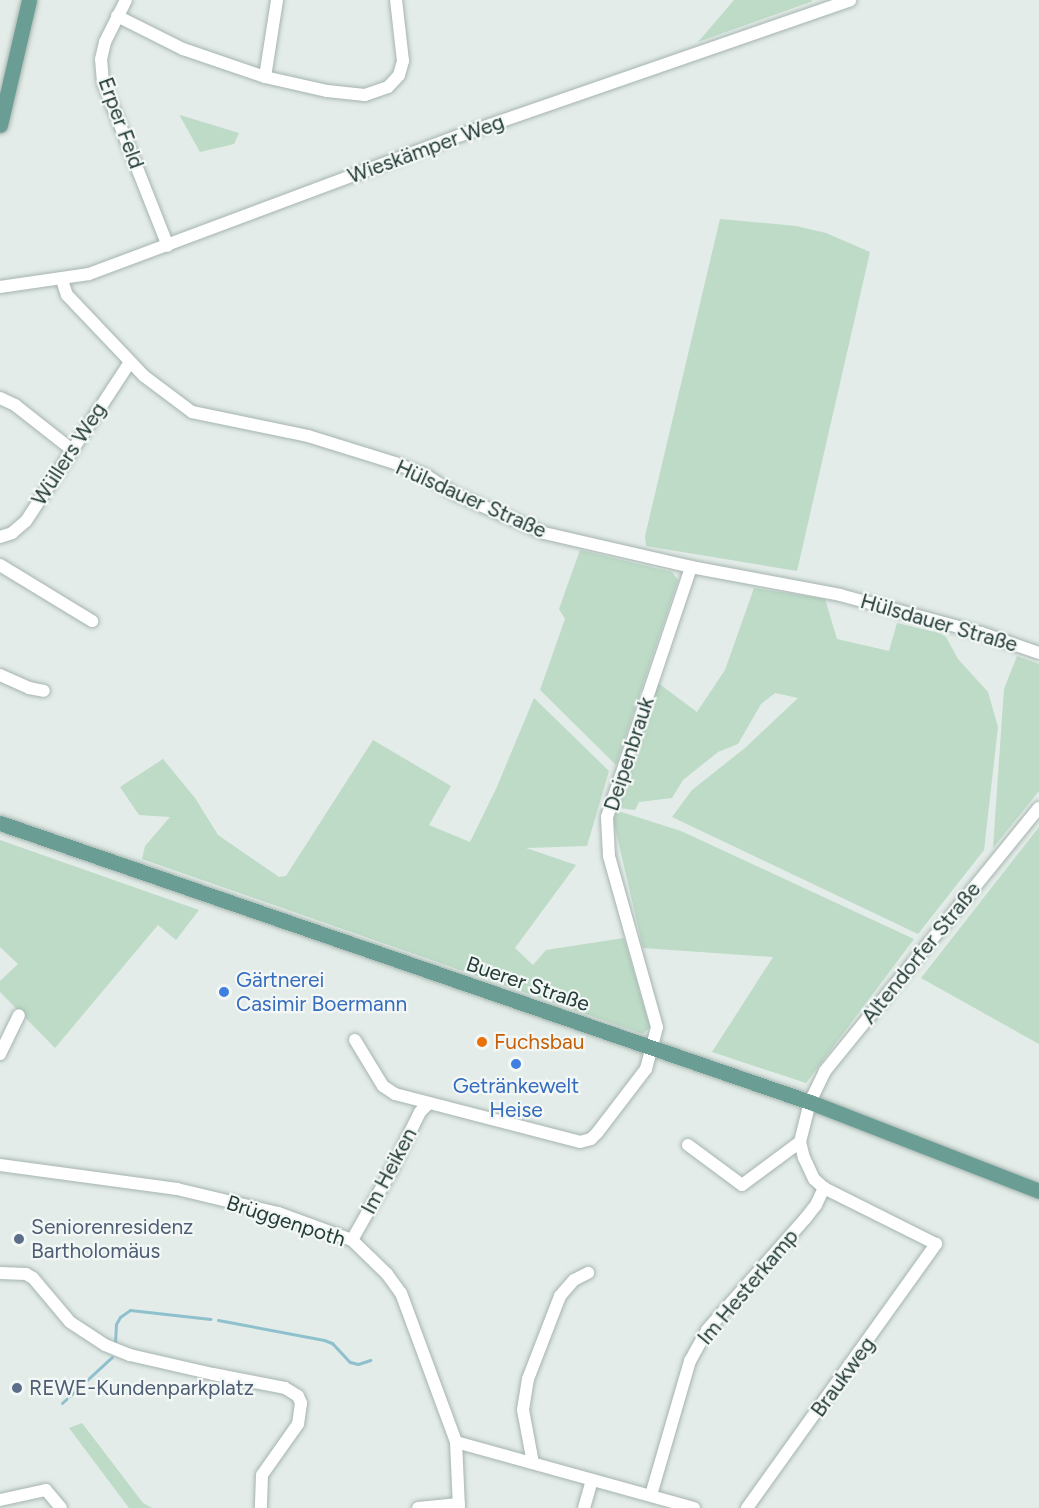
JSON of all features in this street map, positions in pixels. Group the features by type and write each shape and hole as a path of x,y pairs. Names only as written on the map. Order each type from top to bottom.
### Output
{"main road":[{"path":"0,125 29,0"},
{"name":"Buerer Straße","path":"0,823 810,1102 1039,1191"}],"street":[{"name":"Erper Feld","path":"126,0 117,16 101,59 103,82 168,246"},
{"path":"264,77 277,0"},
{"path":"117,16 183,49 264,77 327,91 365,95 388,87 399,75 403,61 396,0"},
{"name":"Wieskämper Weg","path":"0,287 62,280 89,274 461,135 850,0"},
{"name":"Hülsdauer Straße","path":"62,280 67,295 130,362 175,402 192,412 308,436 427,476 455,494 544,533 691,567 840,595 981,633 1039,653"},
{"name":"Wüllers Weg","path":"0,537 12,533 26,521 130,362"},
{"path":"0,398 15,405 71,449"},
{"path":"0,565 92,621"},
{"name":"Deipenbrauk","path":"652,1048 655,1019 609,856 608,817 691,567"},
{"path":"0,675 29,688 44,691"},
{"name":"Altendorfer Straße","path":"810,1102 825,1071 1039,808"},
{"path":"0,1054 19,1015"},
{"name":"Im Heiken","path":"355,1041 383,1086 395,1094 580,1142 591,1139 597,1133 646,1069 652,1048"},
{"path":"810,1102 800,1142 804,1158 814,1179 824,1188"},
{"name":"Im Heiken","path":"352,1240 390,1173 420,1112 428,1104"},
{"path":"688,1144 742,1185 800,1142"},
{"name":"Brüggenpoth","path":"0,1165 177,1189 278,1213 352,1240 387,1274 401,1293 456,1442 459,1506"},
{"name":"Braukweg","path":"747,1508 936,1244 824,1188"},
{"name":"Im Hesterkamp","path":"651,1495 690,1361 707,1330 805,1219 816,1205 824,1188"},
{"path":"0,1273 26,1274 33,1278 70,1322 105,1346 213,1374 285,1388 298,1396 301,1403 298,1424 262,1475 261,1508"},
{"path":"532,1463 523,1410 528,1378 560,1296 574,1280 588,1274"},
{"path":"456,1442 694,1508"},
{"path":"584,1508 592,1480"},
{"path":"0,1500 46,1490 61,1508"},
{"path":"418,1508 459,1506"}],"green space":[{"path":"734,0 811,0 813,1 698,42"},
{"path":"180,116 239,133 234,144 200,152"},
{"path":"720,219 796,226 826,233 870,252 797,571 646,546 645,536"},
{"path":"580,550 672,572 678,580 616,765 540,690 565,619 559,609"},
{"path":"754,588 825,599 837,639 889,651 897,623 939,633 946,637 958,659 988,692 998,727 984,850 918,934 672,817 692,790 745,748 798,698 775,693 761,704 738,744 718,752 683,780 672,798 639,802 635,810 619,808 658,683 697,712 725,670"},
{"path":"1017,656 1039,664 1039,791 993,848 1004,689"},
{"path":"534,698 609,771 587,846 526,848 576,865 515,948 533,965 546,950 624,938 650,1027 643,1034 142,859 145,846 170,817 139,815 120,787 163,759 195,798 218,835 279,877 286,876 373,740 451,786 429,825 470,842 496,789"},
{"path":"615,810 681,831 914,939 806,1083 712,1052 773,957 643,948 614,823"},
{"path":"1039,827 1039,1044 921,978"},
{"path":"0,840 199,910 176,940 158,925 55,1048 0,992 0,981 18,964 0,947"},
{"path":"82,1423 143,1503 152,1508 129,1508 69,1428"}],"waterway":[{"path":"115,1343 116,1324 120,1317 130,1310 211,1319"},
{"path":"218,1320 324,1340 332,1343 350,1362 358,1364 370,1360"},
{"path":"62,1403 112,1357"}],"place":[{"name":"Gärtnerei Casimir Boermann","path":"224,992"},
{"name":"Fuchsbau","path":"482,1042"},
{"name":"Getränkewelt Heise","path":"516,1064"},
{"name":"Seniorenresidenz Bartholomäus","path":"19,1239"},
{"name":"REWE-Kundenparkplatz","path":"17,1388"}]}
